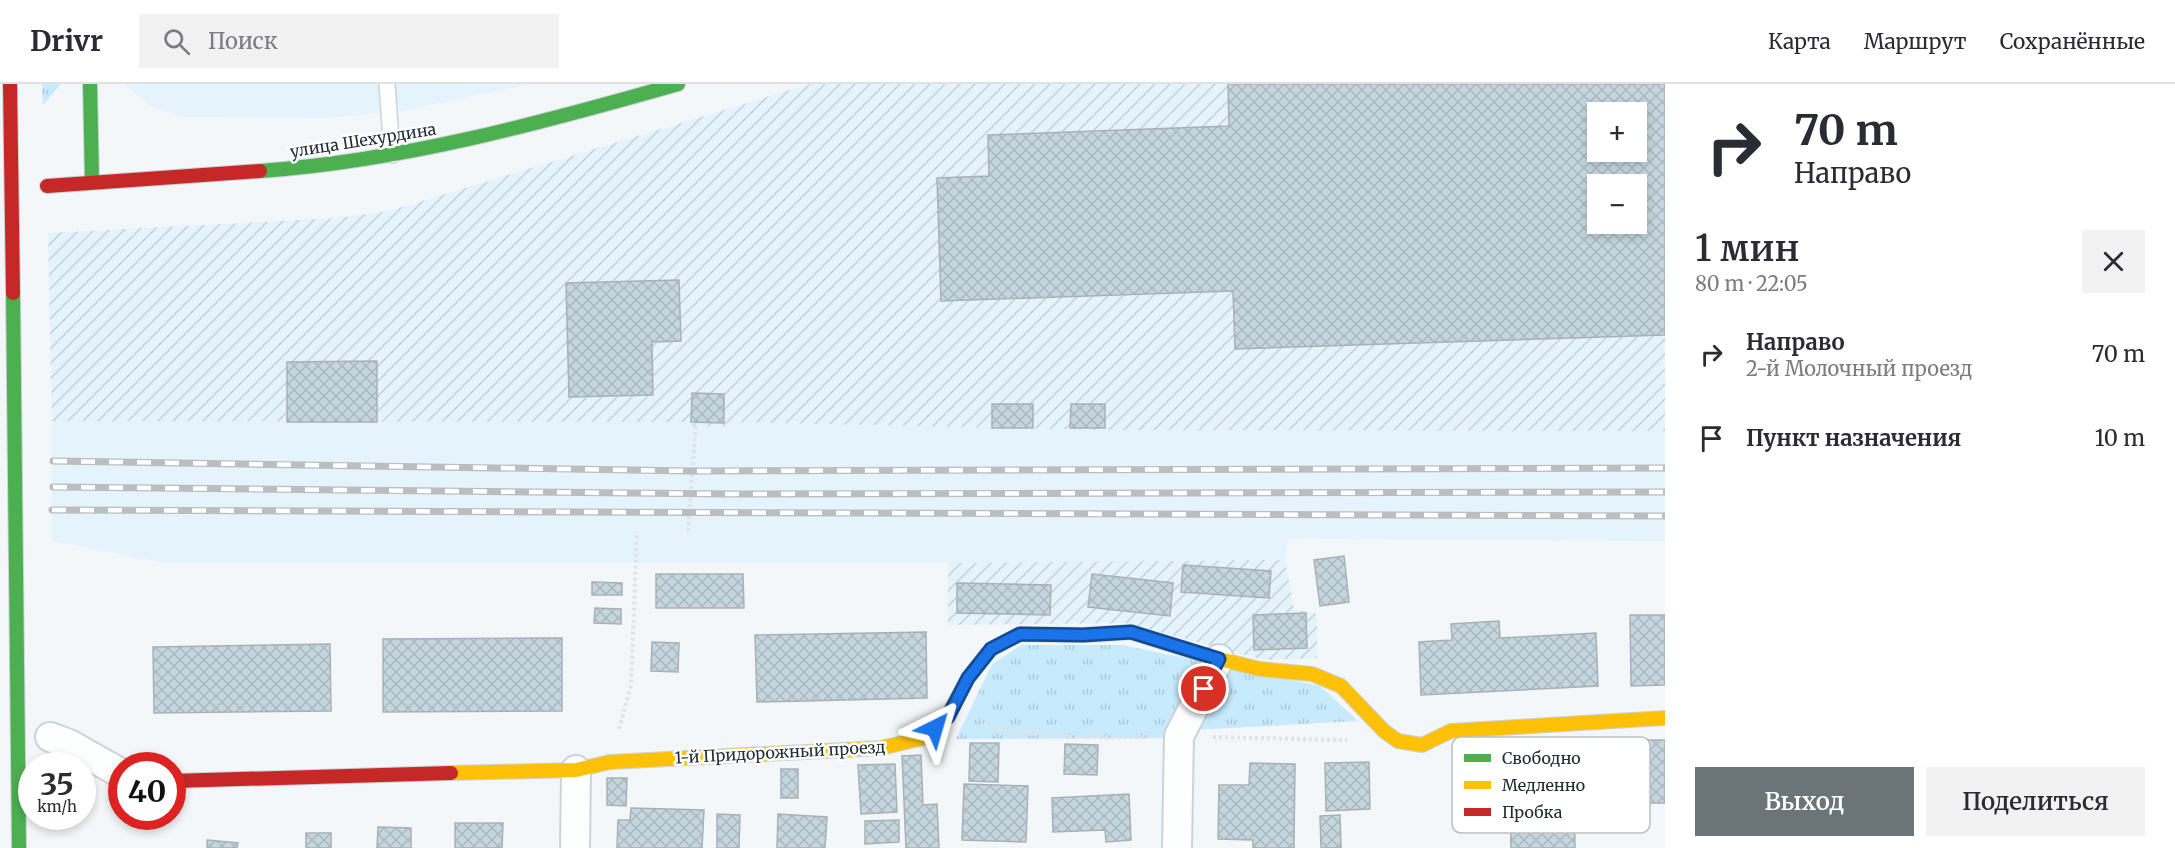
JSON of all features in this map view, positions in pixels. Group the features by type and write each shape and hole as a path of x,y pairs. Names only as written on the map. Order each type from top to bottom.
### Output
{"street":[{"path":"10,84 19,848"},
{"path":"90,84 92,182"},
{"name":"улица Шехурдина","path":"47,186 306,168 392,154 559,118 677,84"},
{"name":"1-й Придорожный проезд","path":"186,781 576,770 610,762 881,748 923,738 948,717 968,678 991,649 1020,634 1083,635 1131,632 1260,669 1312,674 1341,686 1384,731 1398,741 1422,745 1451,731 1665,718"},
{"path":"1177,848 1179,736 1219,659"},
{"path":"50,736 108,766"},
{"path":"575,848 576,770"}],"lane":[{"path":"387,84 392,154"}],"path":[{"path":"688,531 696,423"},
{"path":"610,762 631,685 637,532"}],"shaded area":[{"path":"124,84 531,84 401,111 327,118 181,117 149,105"},
{"path":"810,84 1665,84 1665,431 1105,430 732,422 731,426 687,426 686,422 52,421 48,233 337,218 389,211"},
{"path":"52,421 687,422 687,426 731,426 731,422 1105,430 1665,431 1665,541 1288,539 1285,560 948,563 165,563 52,541"},
{"path":"1285,560 1294,609 1317,614 1317,658 1264,660 1126,623 948,625 948,563"}],"green space":[{"path":"42,84 61,84 43,105"},
{"path":"1021,645 1122,645 1320,686 1358,721 1193,730 1164,738 956,739 992,664"}],"building":[{"path":"1228,84 1665,84 1665,335 1235,349 1233,291 941,301 937,178 989,176 988,135 1229,126"},
{"path":"679,280 681,341 652,342 653,395 569,397 566,283"},
{"path":"377,361 377,422 287,422 287,362"},
{"path":"692,393 724,394 724,423 691,422"},
{"path":"992,404 1033,404 1033,428 992,428"},
{"path":"1071,404 1105,404 1105,428 1070,428"},
{"path":"1344,556 1349,602 1320,606 1314,560"},
{"path":"1183,565 1271,571 1269,598 1181,592"},
{"path":"656,574 743,574 744,608 656,608"},
{"path":"1092,574 1173,583 1170,616 1088,607"},
{"path":"592,582 622,583 622,595 592,595"},
{"path":"957,583 1051,585 1050,615 957,613"},
{"path":"595,608 621,609 621,624 594,623"},
{"path":"1306,613 1307,648 1254,650 1253,615"},
{"path":"1630,615 1665,615 1665,685 1631,686"},
{"path":"1499,621 1500,638 1596,633 1598,686 1421,695 1419,642 1452,640 1451,624"},
{"path":"926,632 927,698 757,702 755,635"},
{"path":"562,638 562,711 383,712 383,639"},
{"path":"652,642 679,643 678,672 651,671"},
{"path":"330,644 331,711 154,713 153,647"},
{"path":"1650,740 1665,740 1665,803 1650,803"},
{"path":"970,743 999,743 998,782 969,781"},
{"path":"1065,744 1098,745 1097,775 1064,774"},
{"path":"921,755 923,805 937,804 939,848 906,848 902,756"},
{"path":"1369,762 1370,809 1326,811 1325,763"},
{"path":"1250,763 1295,764 1294,848 1253,848 1253,840 1218,839 1219,785 1249,785"},
{"path":"895,764 897,812 861,814 858,765"},
{"path":"781,769 798,769 798,798 781,798"},
{"path":"607,778 627,778 626,806 607,805"},
{"path":"964,784 1028,786 1026,842 962,840"},
{"path":"1129,794 1131,840 1106,842 1105,830 1053,832 1052,798"},
{"path":"631,808 704,810 702,848 617,848 618,820 630,820"},
{"path":"717,814 740,815 739,848 717,848"},
{"path":"778,814 827,817 825,848 777,848"},
{"path":"1340,815 1341,848 1321,848 1320,816"},
{"path":"899,820 899,842 865,844 865,821"},
{"path":"455,823 503,823 502,848 455,848"},
{"path":"378,827 411,828 411,848 377,848"},
{"path":"306,833 331,833 331,848 306,848"},
{"path":"1511,833 1575,833 1575,848 1511,848"},
{"path":"207,840 238,843 237,848 207,848"}],"railway":[{"path":"53,461 692,471 1665,468"},
{"path":"53,487 727,494 1665,492"},
{"path":"52,510 1665,516"}],"traffic: fast":[{"path":"90,84 92,182"},
{"path":"260,171 366,159 419,149 575,113 678,84"},
{"path":"13,293 19,848"},
{"path":"934,728 947,717 968,678 991,649 1020,634 1083,635 1131,632 1203,655"}],"traffic: slow":[{"path":"1203,655 1260,669 1312,674 1341,686 1384,731 1398,741 1422,745 1451,731 1665,718"},
{"path":"451,773 576,770 610,762 881,748 923,738 934,728"}],"traffic: jam":[{"path":"10,84 13,293"},
{"path":"47,186 260,171"},
{"path":"186,781 451,773"}],"route":[{"path":"935,728 948,717 968,678 991,649 1020,634 1083,635 1131,632 1190,652 1219,659 1204,689"}]}
